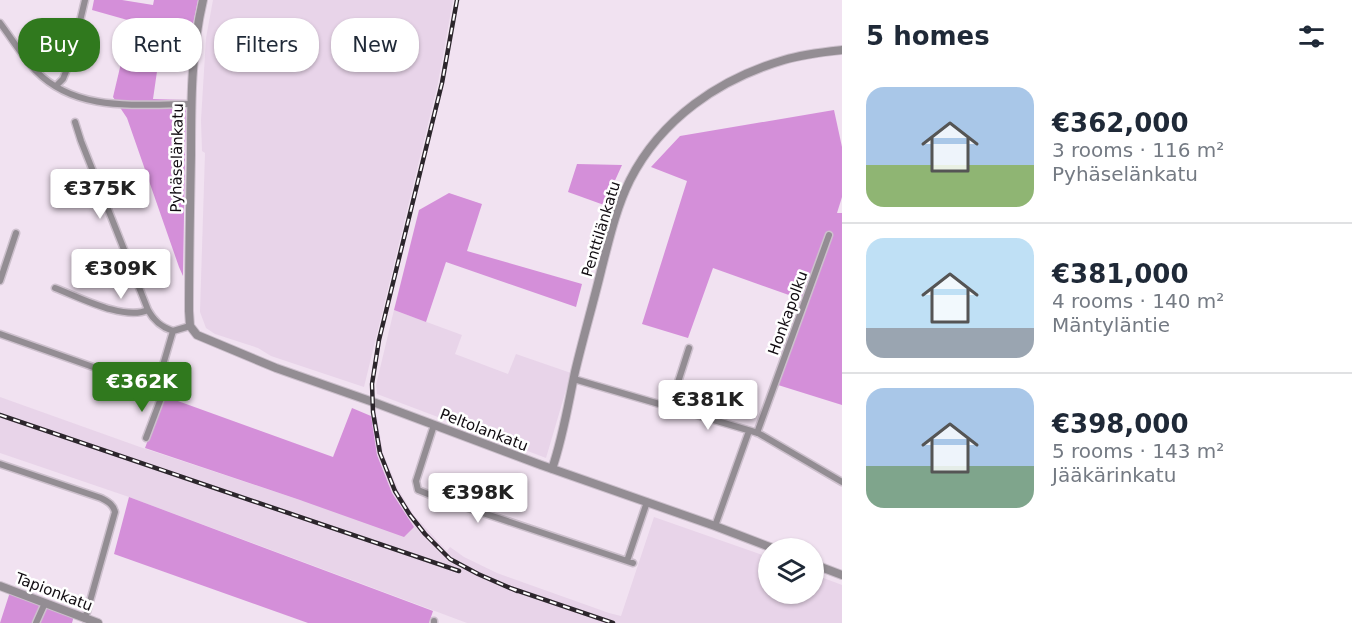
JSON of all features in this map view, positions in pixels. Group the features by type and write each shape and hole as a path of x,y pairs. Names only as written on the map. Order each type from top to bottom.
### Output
{"street":[{"path":"56,86 63,79 71,59 85,0"},
{"name":"Pyhäselänkatu","path":"190,326 190,104 197,27 203,0"},
{"path":"0,23 38,72 73,96 101,104 190,104"},
{"name":"Penttilänkatu","path":"552,469 565,427 574,379 617,213 637,167 670,124 694,104 723,86 785,59 842,50"},
{"path":"75,122 148,310 157,323 165,329 173,332 190,326"},
{"path":"0,281 16,233"},
{"name":"Honkapolku","path":"757,433 829,235"},
{"path":"55,288 124,313 135,314 148,310"},
{"name":"Peltolankatu","path":"190,326 201,338 276,368 758,542"},
{"path":"0,334 152,386 158,382 173,332"},
{"path":"670,407 688,348"},
{"path":"574,379 757,433 842,482"},
{"path":"146,438 166,385 158,382"},
{"path":"434,425 416,481 418,490 438,498 630,562 647,502"},
{"path":"715,526 749,431"},
{"path":"0,464 101,498 114,507 115,512 85,619"},
{"path":"824,568 842,575"},
{"name":"Tapionkatu","path":"0,586 98,623"},
{"path":"36,623 45,603"}],"shaded area":[{"path":"94,0 122,0 153,5 154,0 198,0 194,18 120,18 92,10"},
{"path":"213,0 453,0 438,83 364,387 271,356 258,348 215,334 206,328 200,312 205,153 202,151 201,120 206,38"},
{"path":"119,72 157,72 153,99 186,100 183,276 127,118 113,97"},
{"path":"834,110 842,147 842,197 837,213 842,213 842,405 778,385 779,371 803,300 713,268 688,338 642,324 687,181 651,167 680,136"},
{"path":"577,164 622,165 604,205 568,192"},
{"path":"449,193 482,204 467,251 582,284 576,307 446,262 426,322 394,310 419,210"},
{"path":"394,310 462,335 455,354 508,374 516,354 571,373 546,458 377,394 376,385"},
{"path":"164,396 333,457 352,408 371,416 377,455 392,493 414,527 404,537 145,448"},
{"path":"0,397 140,447 300,500 414,527 392,493 377,455 371,416 377,417 383,453 398,489 413,514 447,551 450,547 464,557 497,573 621,616 654,517 758,553 758,604 824,604 824,578 842,585 842,623 467,623 129,497 0,453"},
{"path":"129,497 433,611 429,623 308,623 114,554"},
{"path":"10,592 74,616 72,623 0,623"}],"railway":[{"path":"457,0 442,83 379,340 372,384 373,412 380,453 395,491 425,534 450,559 517,591"},
{"path":"0,415 459,571"},
{"path":"510,588 613,623"}]}
